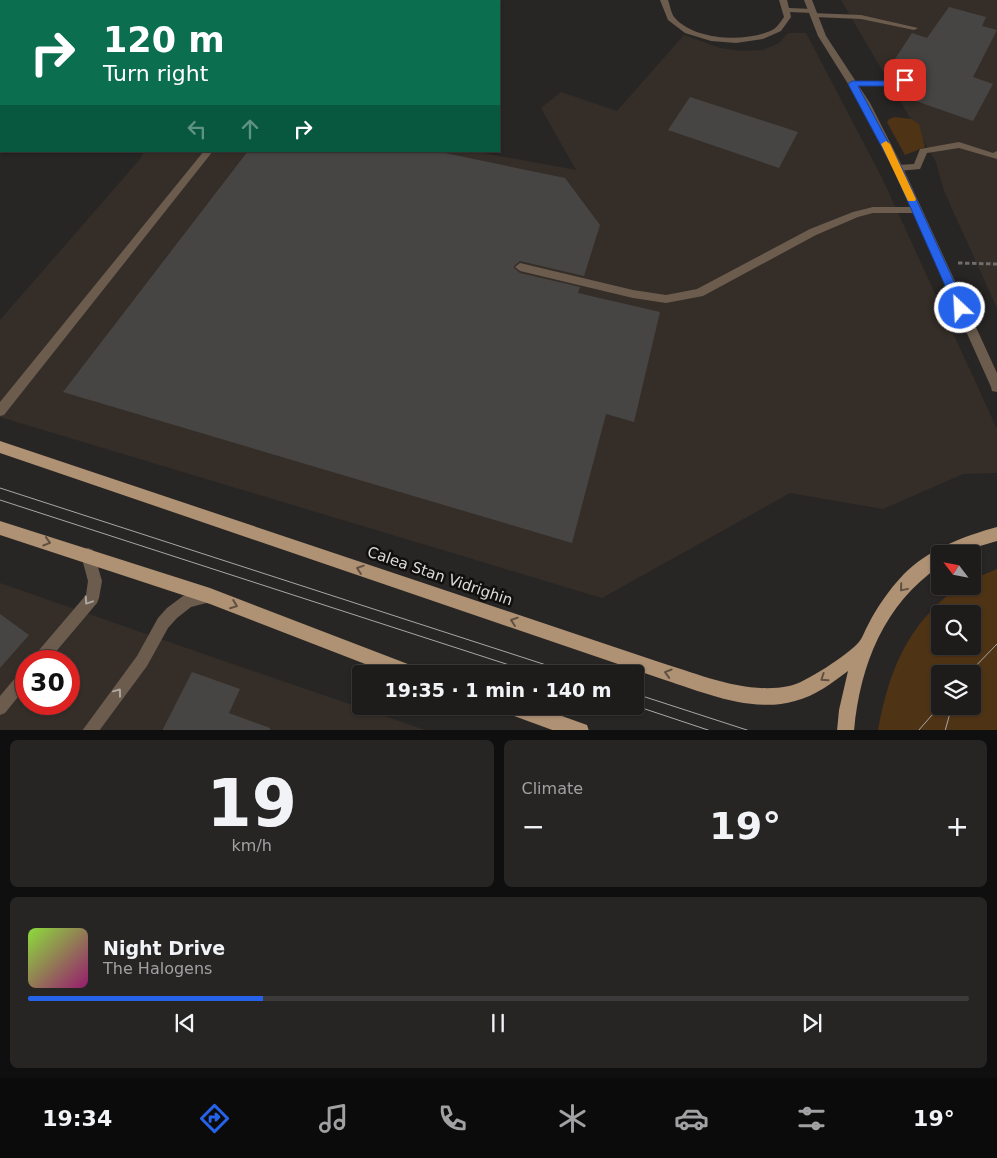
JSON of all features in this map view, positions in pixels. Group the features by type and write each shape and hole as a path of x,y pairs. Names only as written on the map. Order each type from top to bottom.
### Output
{"main road":[{"name":"Calea Stan Vidrighin","path":"0,447 660,670 714,686 753,694 789,694 818,682 864,649"},
{"path":"0,528 210,596 390,665"},
{"path":"964,545 978,538 997,534"},
{"path":"845,730 853,682 864,649 884,610 910,579 931,564"},
{"path":"536,715 581,730"}],"street":[{"path":"808,0 822,36 852,84 898,168 997,387"}],"lane":[{"path":"664,0 666,12 675,22 699,35 729,41 749,41 780,30 787,20 788,10 784,0"},
{"path":"788,10 861,17 914,28"},
{"path":"852,84 892,83 905,80"},
{"path":"898,168 917,167 923,151 959,145 996,157 997,154"},
{"path":"0,411 208,152"},
{"path":"520,267 632,294 666,299 699,294 813,232 856,214 873,210 917,210"},
{"path":"48,650 92,598 95,581 88,555"},
{"path":"89,730 142,661 163,623 172,612 188,601 210,596"},
{"path":"0,708 15,690"}],"path":[{"path":"956,263 997,264"}],"shaded area":[{"path":"841,0 997,0 997,308 944,191 936,162"},
{"path":"788,33 806,33 882,178 997,429 997,473 963,474 883,509 790,493 602,598 0,417 0,320 141,158 144,152 477,152 576,170 541,108 561,92 617,111 684,35 720,48 741,51 763,50 779,43"},
{"path":"895,117 911,119 919,124 925,147 905,155 887,122"},
{"path":"997,569 997,730 878,730 886,695 897,662 914,632 931,611 931,655 981,655 981,605 937,605 948,595 981,595 981,576"},
{"path":"0,583 352,705 352,715 381,715 425,730 0,730"}],"building":[{"path":"949,7 986,17 982,26 997,30 973,77 993,84 973,121 913,100 927,77 891,65 912,33 927,38"},
{"path":"690,97 798,132 779,168 668,130"},
{"path":"247,152 440,152 565,178 600,225 584,276 520,261 514,268 520,273 580,287 578,293 660,312 634,422 606,414 572,543 63,392"},
{"path":"0,614 29,635 0,668"},
{"path":"192,672 240,689 229,713 270,728 270,730 163,730"}],"tram line":[{"path":"0,488 546,665"},
{"path":"0,500 509,665"},
{"path":"977,665 997,644"},
{"path":"644,697 747,730"},
{"path":"644,709 708,730"},
{"path":"919,730 932,715"},
{"path":"945,730 949,715"}],"slow traffic":[{"path":"886,144 912,199"}],"route":[{"path":"905,80 892,83 852,84 898,168 960,308"}]}
